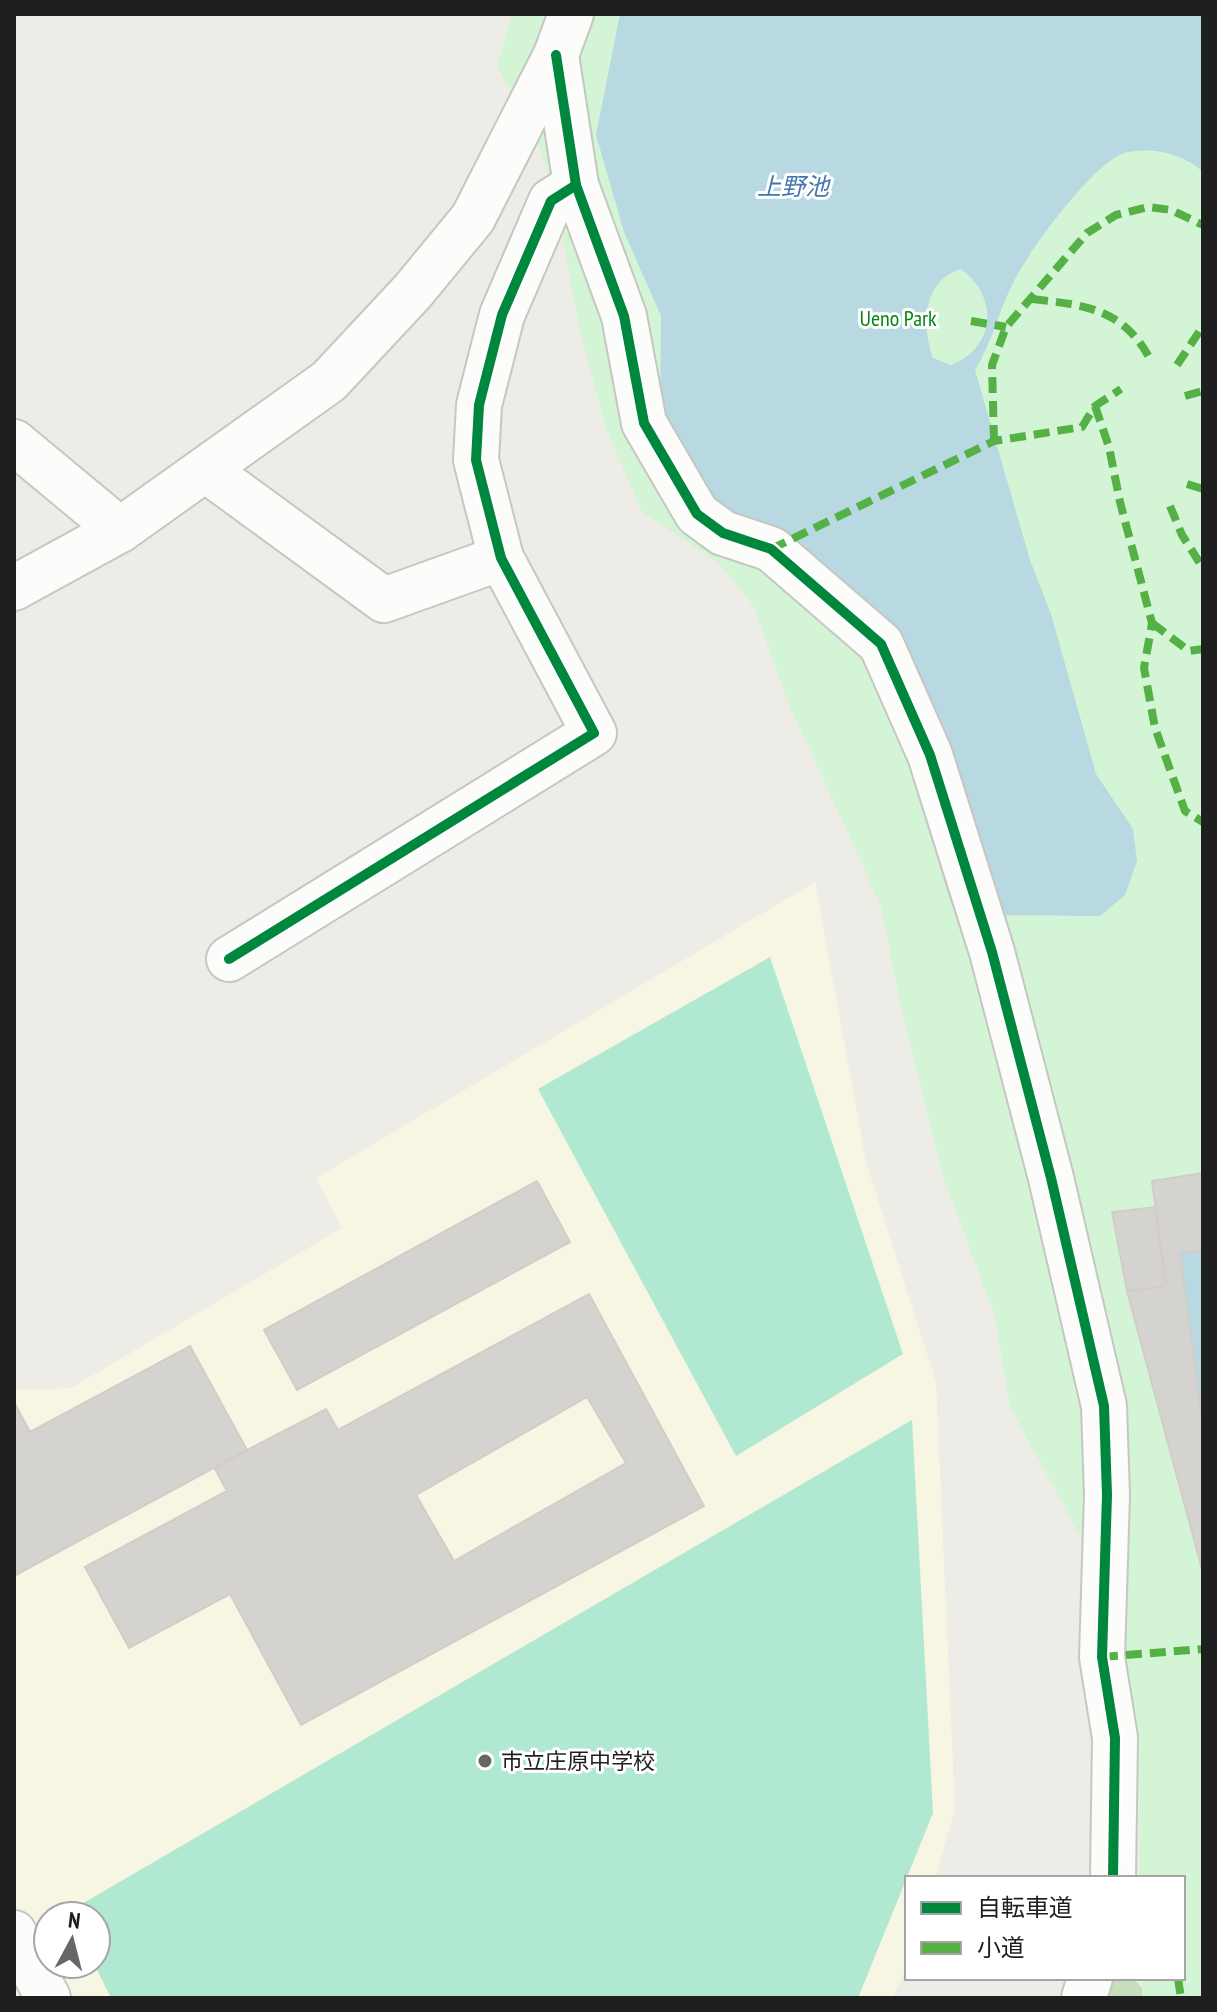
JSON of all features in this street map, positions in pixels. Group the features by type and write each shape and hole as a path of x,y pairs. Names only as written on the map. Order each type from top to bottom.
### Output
{"street":[{"path":"15,587 120,530 329,381 413,291 473,218 556,55 571,14"},
{"path":"556,55 576,185 624,316 644,423 697,514 723,533 771,549 881,644 930,755 978,907 1051,1178 1104,1406 1107,1495 1102,1657 1115,1738 1113,1876"},
{"path":"229,959 594,733 501,558 476,460 479,405 502,315 551,201 576,185"},
{"path":"14,442 120,530"},
{"path":"206,470 384,600 501,558"},
{"path":"14,1933 48,1998"}],"shaded area":[{"path":"815,882 866,1162 936,1382 955,1810 936,1876 905,1876 905,1971 893,1998 18,1998 14,1991 14,1390 71,1388 342,1228 316,1178"}],"green space":[{"name":"Ueno Park","path":"512,14 1203,14 1203,1998 1142,1998 1142,1980 1185,1980 1185,1876 1140,1876 1138,1775 1084,1544 1010,1407 994,1314 942,1174 901,1009 881,906 787,700 754,607 720,564 642,512 606,429 580,332 556,203 539,145 497,66"},
{"path":"770,957 903,1354 736,1456 538,1089"},
{"path":"912,1420 933,1813 858,1998 111,1998 102,1980 112,1980 112,1900 89,1900"},
{"path":"1092,1980 1134,1980 1153,1998 1061,1998"}],"water":[{"name":"上野池","path":"620,14 1203,14 1203,172 1178,156 1148,150 1128,152 1099,170 1065,207 1023,265 975,370 1030,560 1051,614 1096,774 1133,829 1137,861 1125,895 1100,916 968,915 951,903 901,740 824,574 720,509 660,411 661,316 624,232 596,135","holes":["961,269 982,293 986,307 984,334 966,357 951,365 933,358 927,332 928,305 932,293 948,275"]},
{"path":"1203,1250 1203,1425 1180,1253"}],"building":[{"path":"1203,1173 1203,1250 1180,1253 1203,1425 1203,1573 1127,1291 1166,1286 1152,1181"},
{"path":"537,1181 570,1242 297,1390 264,1330"},
{"path":"1155,1207 1166,1286 1127,1291 1112,1212"},
{"path":"589,1294 704,1506 301,1725 230,1594 129,1648 85,1567 227,1491 215,1469 247,1450 326,1409 338,1430","holes":["587,1397 626,1463 454,1561 416,1495"]},
{"path":"190,1346 247,1450 14,1576 14,1402 30,1432"}],"marked path":[{"path":"994,441 992,365 1006,327 1087,233 1116,215 1148,207 1171,210 1203,225"},
{"path":"1032,299 1085,307 1115,319 1139,342 1150,359"},
{"path":"971,321 1006,327"},
{"path":"1177,365 1203,326"},
{"path":"771,549 994,441 1082,427 1095,406 1121,389"},
{"path":"1185,396 1203,391"},
{"path":"1095,406 1109,447 1152,623 1144,668 1155,728 1185,811 1203,822"},
{"path":"1187,484 1203,489"},
{"path":"1170,506 1182,535 1203,568"},
{"path":"1152,623 1189,651 1203,649"},
{"path":"1102,1657 1203,1649"},
{"path":"1178,1980 1181,1998"}],"cycle path":[{"path":"556,55 576,185 624,316 644,423 697,514 723,533 771,549 881,644 930,755 992,952 1051,1178 1104,1406 1107,1495 1102,1657 1115,1738 1113,1876"},
{"path":"229,959 594,733 501,558 476,460 479,405 502,315 551,201 576,185"}],"place":[{"name":"市立庄原中学校","path":"485,1761"}]}
